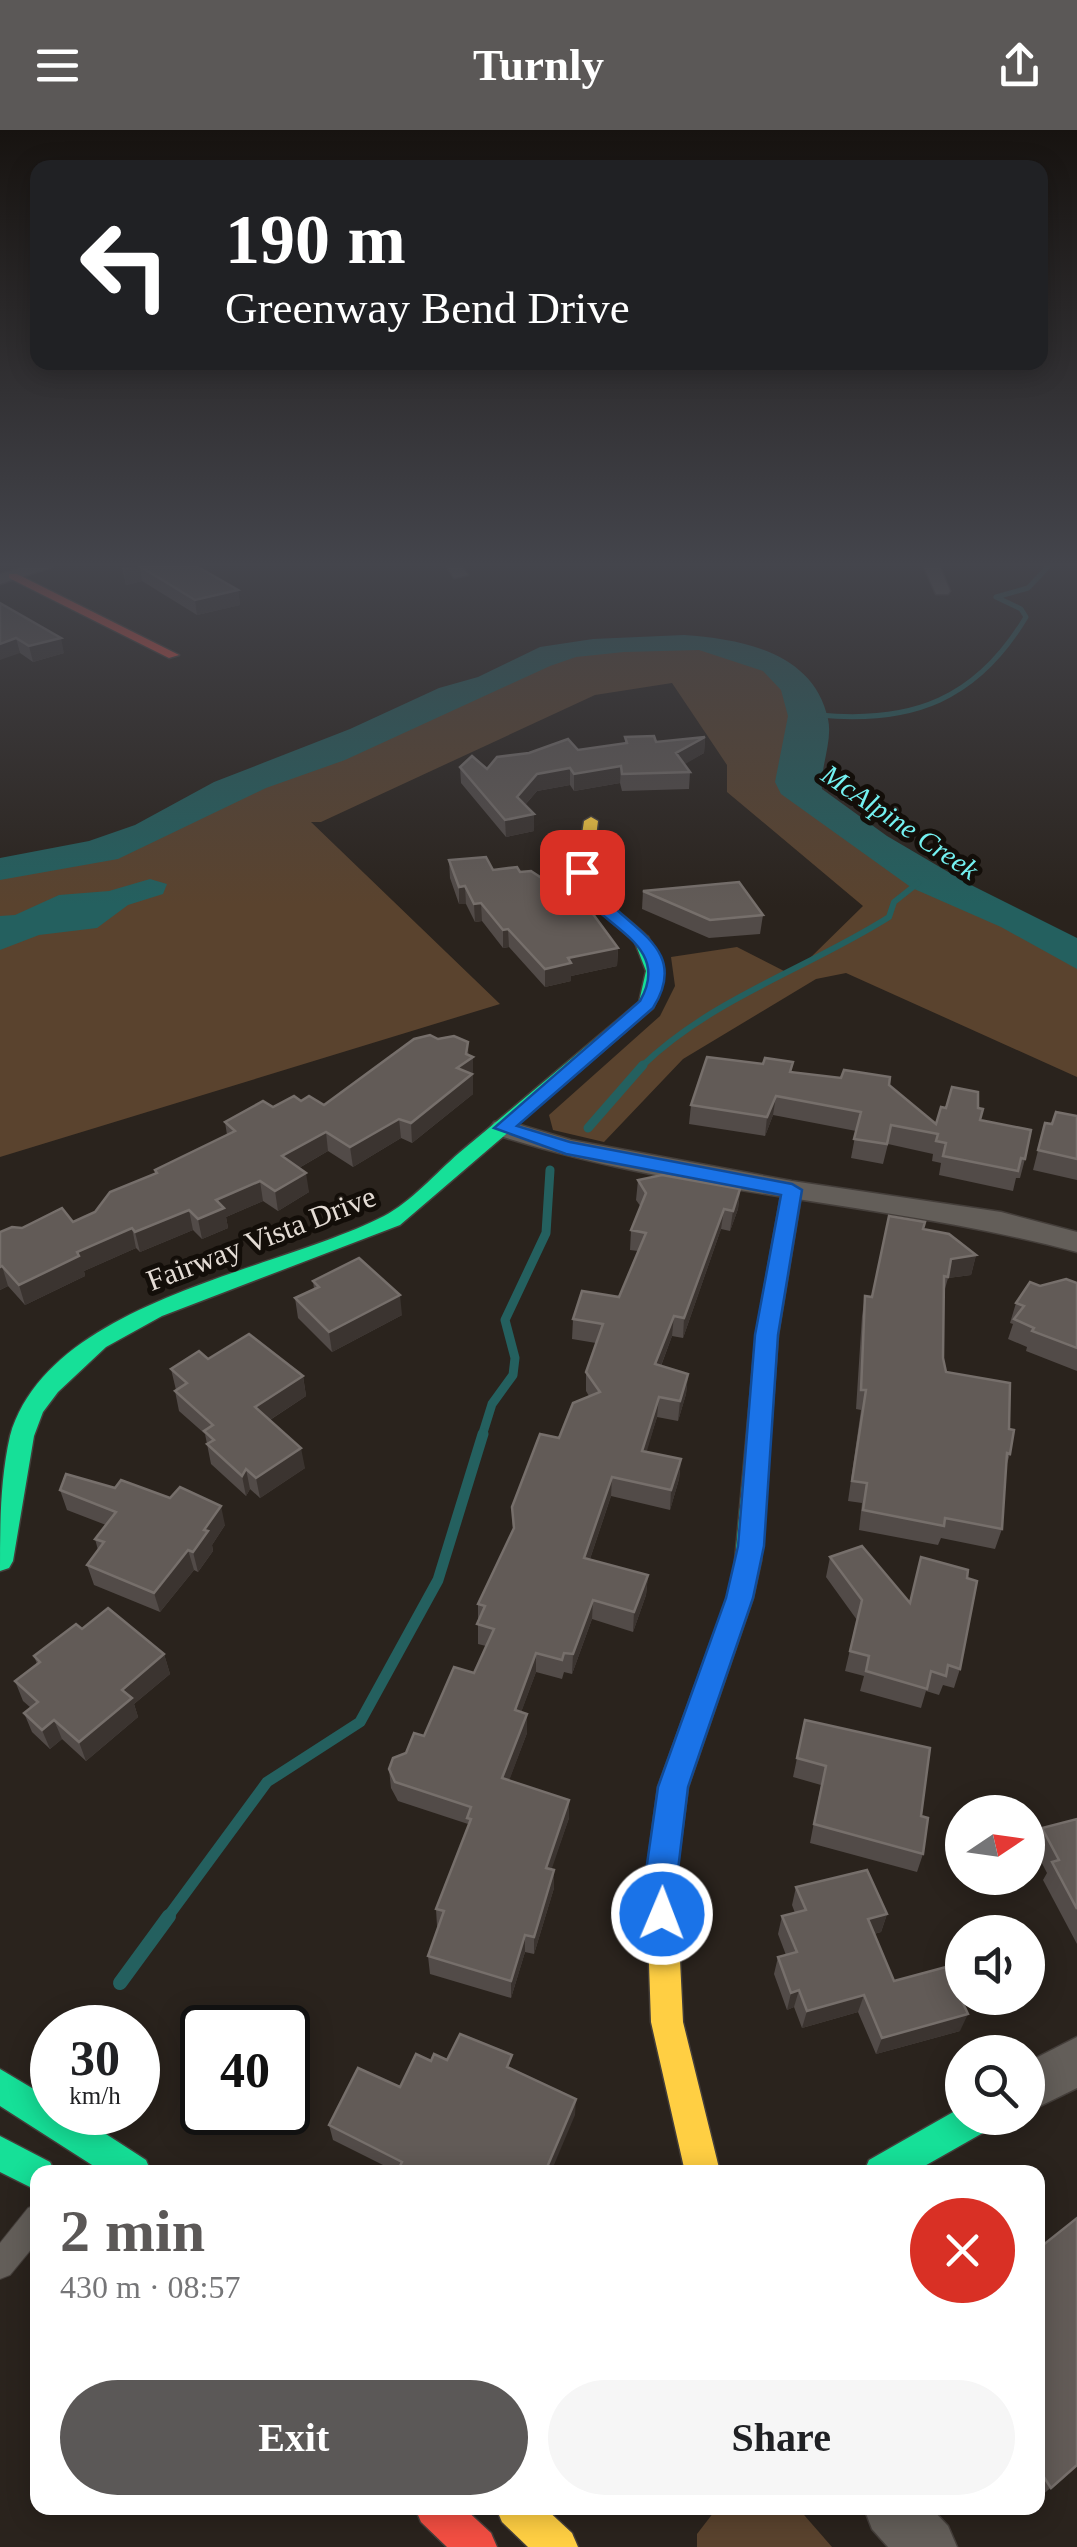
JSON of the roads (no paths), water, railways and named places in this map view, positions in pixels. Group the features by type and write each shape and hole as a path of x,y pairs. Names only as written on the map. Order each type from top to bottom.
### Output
{"street":[{"name":"Fairway Vista Drive","path":"0,1561 22,1436 32,1409 50,1386 98,1341 154,1312 393,1220 647,1004 656,990 658,977 652,954 638,935 597,901 584,883 582,863 592,840 591,822"},
{"path":"504,1128 566,1148 792,1190 1001,1222 1077,1242"},
{"path":"700,2165 666,2022 661,1878 673,1787 740,1598 751,1546 767,1335 792,1190"},
{"path":"1045,2079 1077,2061"},
{"path":"0,2086 123,2165"},
{"path":"893,2165 946,2135"},
{"path":"0,2153 30,2170"},
{"path":"443,2515 478,2547"},
{"path":"899,2515 928,2547"}],"lane":[{"path":"0,2265 30,2228"}],"water":[{"path":"468,680 520,680 345,760 266,788 118,859 0,880 0,858 89,841 135,825 214,782 350,729 439,688"},
{"path":"771,680 809,680 820,697 829,736 822,789 887,836 967,883 1077,938 1077,969 1001,927 912,888 781,794 775,782 788,716 781,690"},
{"path":"150,879 167,884 163,894 128,905 97,928 39,935 0,950 0,916 15,915 59,895 109,891"}],"waterway":[{"path":"819,715 853,717 913,710 939,700 972,680"},
{"path":"642,1066 729,1003 889,917 894,902 918,883"},
{"path":"588,1128 642,1066"},
{"path":"482,1436 492,1404 513,1375 515,1358 505,1320 546,1233 550,1170"},
{"path":"167,1918 267,1782 360,1722 438,1580 483,1434"},
{"path":"120,1983 169,1916"}],"water label":[{"name":"McAlpine Creek","path":"900,822"}]}
